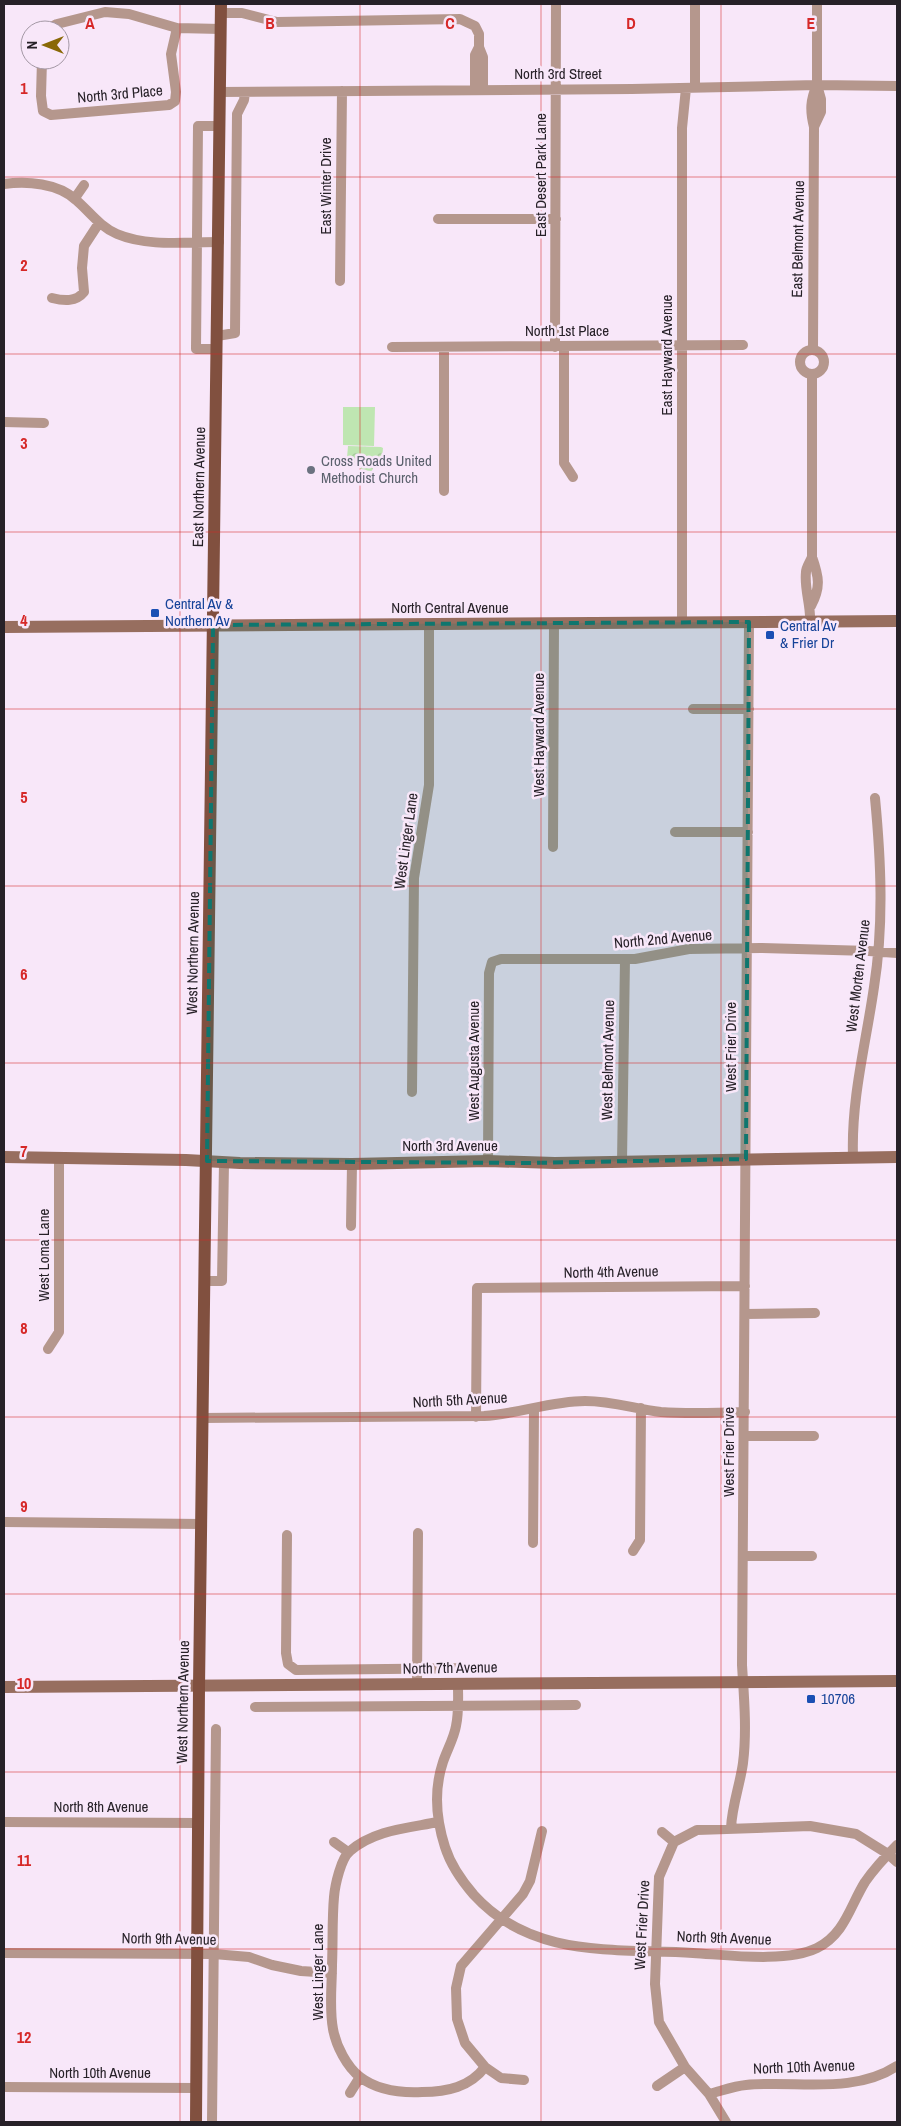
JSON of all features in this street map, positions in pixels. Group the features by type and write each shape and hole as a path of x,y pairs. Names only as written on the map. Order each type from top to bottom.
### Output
{"main road":[{"name":"East Northern Avenue","path":"213,625 221,8"},
{"name":"North Central Avenue","path":"4,627 897,620"},
{"name":"West Northern Avenue","path":"196,2122 199,1687 213,625"},
{"name":"North 3rd Avenue","path":"4,1157 206,1161 224,1163 352,1164 488,1161 528,1163 622,1162 853,1156 897,1157"},
{"name":"North 7th Avenue","path":"4,1687 897,1681"}],"street":[{"name":"East Desert Park Lane","path":"556,4 556,219 564,463 573,477"},
{"name":"East Hayward Avenue","path":"682,623 682,128 691,88 695,4"},
{"name":"East Belmont Avenue","path":"810,621 811,606 806,592 806,572 812,557 812,374 806,372 801,367 800,360 803,354 812,350 814,127 821,112 821,99 817,85 817,4"},
{"path":"221,8 277,22 460,19 475,26 479,34 479,47 474,56 479,89"},
{"path":"70,21 105,12 129,14 176,28 220,29"},
{"name":"North 3rd Place","path":"42,70 41,96 43,111 51,115 169,105 175,101 176,92 171,54 176,28"},
{"name":"North 3rd Street","path":"219,92 691,88 817,85 897,86"},
{"name":"East Winter Drive","path":"340,281 342,91"},
{"path":"217,336 235,333 237,114 244,100 245,92"},
{"path":"217,350 196,350 196,242 198,126 219,126"},
{"path":"4,184 42,184 75,198 99,222 114,233 142,242 219,242"},
{"path":"75,198 84,185"},
{"path":"438,219 556,219"},
{"path":"52,298 63,300 76,299 84,292 82,268 84,246 99,222"},
{"name":"North 1st Place","path":"392,347 743,345"},
{"path":"444,347 444,491"},
{"path":"812,350 822,354 824,367 819,372 812,374"},
{"path":"4,422 44,423"},
{"name":"West Frier Drive","path":"732,1828 745,1734 743,1682 749,622"},
{"name":"West Hayward Avenue","path":"553,847 554,624"},
{"name":"West Linger Lane","path":"412,1092 414,878 429,785 429,625"},
{"path":"693,709 748,709"},
{"name":"West Morten Avenue","path":"853,1156 855,1105 878,951 881,915 881,873 875,798"},
{"path":"675,832 748,832"},
{"name":"North 2nd Avenue","path":"492,962 501,959 625,959 689,949 747,948 897,953"},
{"name":"West Belmont Avenue","path":"622,1162 625,959"},
{"name":"West Augusta Avenue","path":"488,1161 489,972 492,962"},
{"name":"West Loma Lane","path":"48,1349 58,1332 59,1158"},
{"path":"205,1281 222,1281 224,1163"},
{"path":"351,1226 352,1164"},
{"name":"North 4th Avenue","path":"476,1417 477,1288 745,1286"},
{"path":"745,1314 815,1313"},
{"name":"North 5th Avenue","path":"203,1418 476,1417 498,1416 566,1402 585,1401 620,1403 667,1412 745,1412"},
{"path":"633,1551 640,1540 641,1408"},
{"path":"533,1543 534,1409"},
{"path":"744,1436 814,1436"},
{"path":"4,1522 202,1524"},
{"path":"417,1685 418,1533"},
{"path":"287,1535 286,1653 288,1664 296,1670 478,1668"},
{"path":"744,1556 812,1556"},
{"path":"458,1684 456,1728 442,1763 438,1782 438,1822 445,1848 456,1875 486,1907 502,1918"},
{"path":"255,1707 576,1705"},
{"path":"212,2122 216,1729"},
{"name":"North 8th Avenue","path":"4,1822 198,1823"},
{"path":"334,1842 348,1852 368,1838 387,1832 438,1822"},
{"path":"662,1832 674,1842 696,1830 810,1826 856,1834 888,1854 897,1862"},
{"path":"524,2080 501,2078 486,2067 465,2043 457,2019 456,1988 461,1966 523,1894 530,1881 542,1831"},
{"name":"West Frier Drive","path":"674,1842 658,1877 655,1984 659,2022 684,2067 709,2094 726,2122"},
{"name":"North 9th Avenue","path":"502,1918 525,1933 575,1948 775,1956 800,1954 828,1941 841,1928 866,1882 897,1845"},
{"name":"West Linger Lane","path":"348,1852 339,1872 334,1896 332,2018 335,2037 341,2052 360,2077 373,2085 394,2091 432,2092 459,2088 479,2075 486,2067"},
{"name":"North 9th Avenue","path":"4,1953 214,1954 249,1957 272,1965 301,1971 332,1973"},
{"name":"North 10th Avenue","path":"709,2094 746,2085 829,2084 869,2079 897,2066"},
{"path":"657,2086 684,2067"},
{"path":"350,2092 360,2077"},
{"name":"North 10th Avenue","path":"4,2087 196,2088"}],"highlighted area":[{"path":"749,622 746,1159 528,1163 207,1161 213,625"}],"green space":[{"path":"343,407 375,407 374,446 343,445"},
{"path":"348,446 381,447 383,448 382,458 376,459 372,471 361,469 347,458"}],"place":[{"name":"Cross Roads United Methodist Church","path":"311,470"},
{"name":"Central Av & Northern Av","path":"155,613"},
{"name":"Central Av & Frier Dr","path":"770,635"},
{"name":"10706","path":"811,1699"}]}
